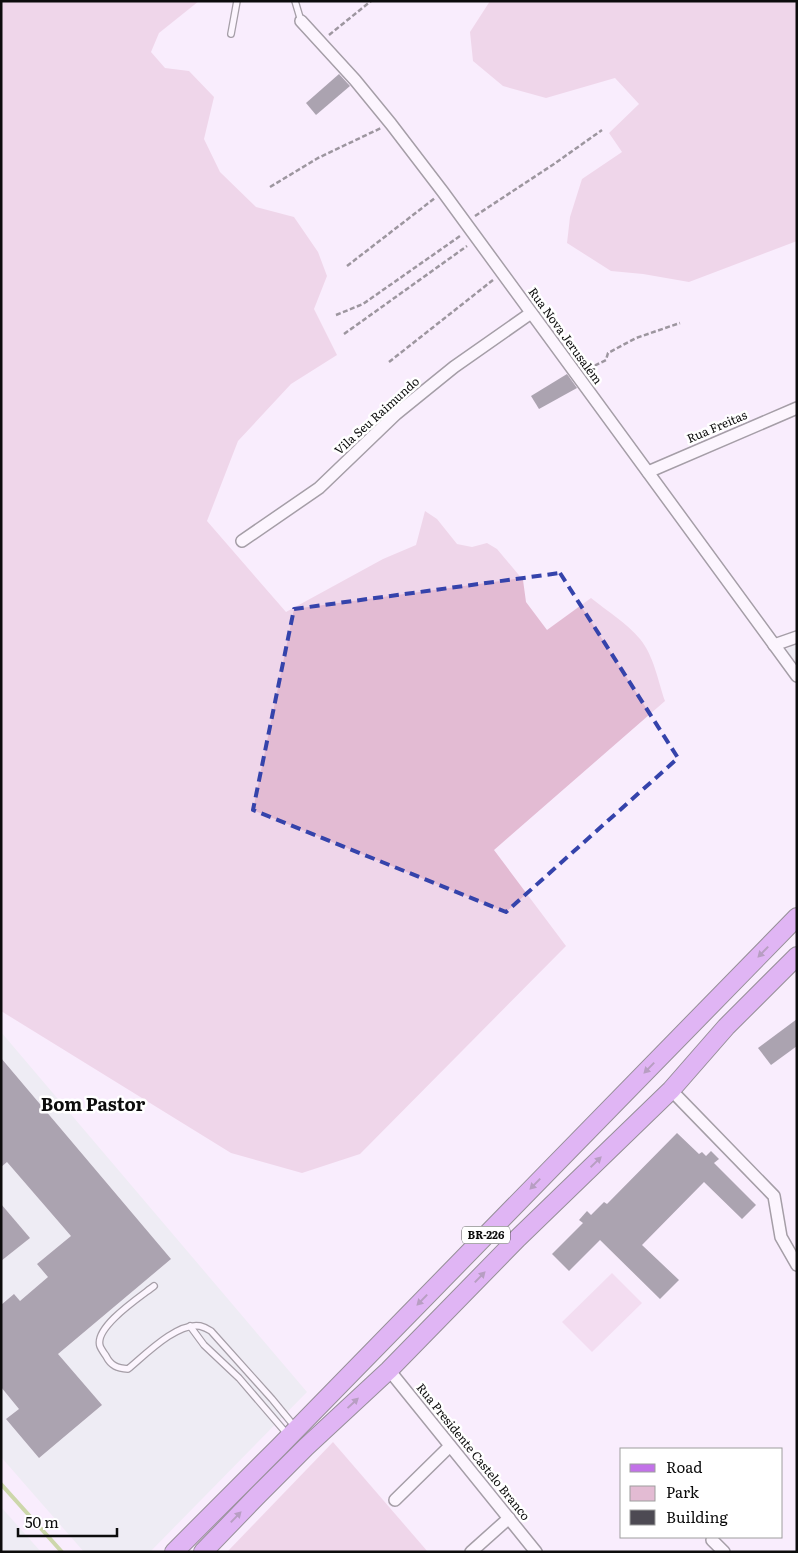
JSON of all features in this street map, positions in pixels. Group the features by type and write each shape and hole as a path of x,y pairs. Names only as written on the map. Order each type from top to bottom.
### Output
{"main road":[{"name":"BR-226","path":"174,1552 797,917"},
{"name":"BR-226","path":"202,1552 306,1447 389,1370 518,1238 671,1090 726,1028 797,956"},
{"path":"709,1007 726,1028"}],"street":[{"name":"Rua Nova Jerusalém","path":"301,21 355,80 443,192 797,676"},
{"name":"Vila Seu Raimundo","path":"242,541 319,488 403,408 454,367 531,313"},
{"name":"Rua Freitas","path":"648,472 797,408"},
{"path":"774,645 797,636"},
{"path":"671,1090 774,1196 781,1238 797,1265"},
{"name":"Rua Presidente Castelo Branco","path":"389,1370 536,1552"},
{"path":"395,1500 450,1446"},
{"path":"471,1552 508,1518"},
{"path":"712,1540 724,1552"}],"lane":[{"path":"231,34 237,1"},
{"path":"295,1 301,21"},
{"path":"154,1286 113,1319 100,1334 99,1345 108,1361 118,1368 128,1369 177,1330 190,1326 201,1326 211,1331 272,1399 292,1433"},
{"path":"190,1326 204,1345 292,1433"}],"path":[{"path":"320,42 371,1"},
{"path":"270,187 318,158 391,124"},
{"path":"336,315 363,304 467,225 602,130"},
{"path":"347,266 443,192"},
{"path":"344,334 477,239"},
{"path":"389,362 502,273"},
{"path":"576,375 606,360 608,353 629,342 680,323"}],"highlighted area":[{"path":"560,573 678,758 506,912 253,810 294,609"}],"shaded area":[{"path":"797,644 797,664 786,649"},
{"path":"1,1032 307,1392 150,1552 84,1552 1,1457"},
{"path":"612,1273 642,1303 592,1352 562,1322"},
{"path":"1,1507 41,1552 1,1552"}],"green space":[{"path":"1,1 199,1 159,33 151,52 165,68 189,71 214,97 204,139 220,172 256,207 294,217 318,252 327,276 314,309 337,355 291,384 238,441 207,521 286,612 383,559 416,545 425,511 437,519 457,544 472,547 487,543 497,549 523,580 526,602 547,630 591,598 617,617 635,633 649,653 665,701 494,850 566,946 360,1154 302,1173 231,1153 1,1011"},
{"path":"490,1 797,1 797,241 689,282 611,271 567,243 570,217 582,179 622,152 609,133 639,104 615,78 546,98 503,86 473,61 470,32"},
{"path":"333,1442 428,1552 227,1552"}],"building":[{"path":"339,74 350,86 316,115 306,103"},
{"path":"567,374 577,388 539,409 531,396"},
{"path":"797,1019 797,1046 771,1065 758,1048"},
{"path":"1,1058 171,1259 58,1354 102,1405 39,1458 6,1419 19,1409 1,1387 1,1305 14,1294 20,1301 48,1277 37,1264 71,1236 7,1162 1,1167"},
{"path":"677,1133 699,1154 702,1152 706,1156 711,1151 719,1159 714,1163 756,1205 742,1219 704,1182 642,1245 679,1280 660,1299 600,1240 569,1271 552,1254 583,1223 579,1220 587,1211 591,1215 604,1202 607,1204"},
{"path":"1,1204 30,1238 1,1261"}],"waterway":[{"path":"1,1484 62,1552"}],"district":[{"name":"Bom Pastor","path":"93,1105"}]}
